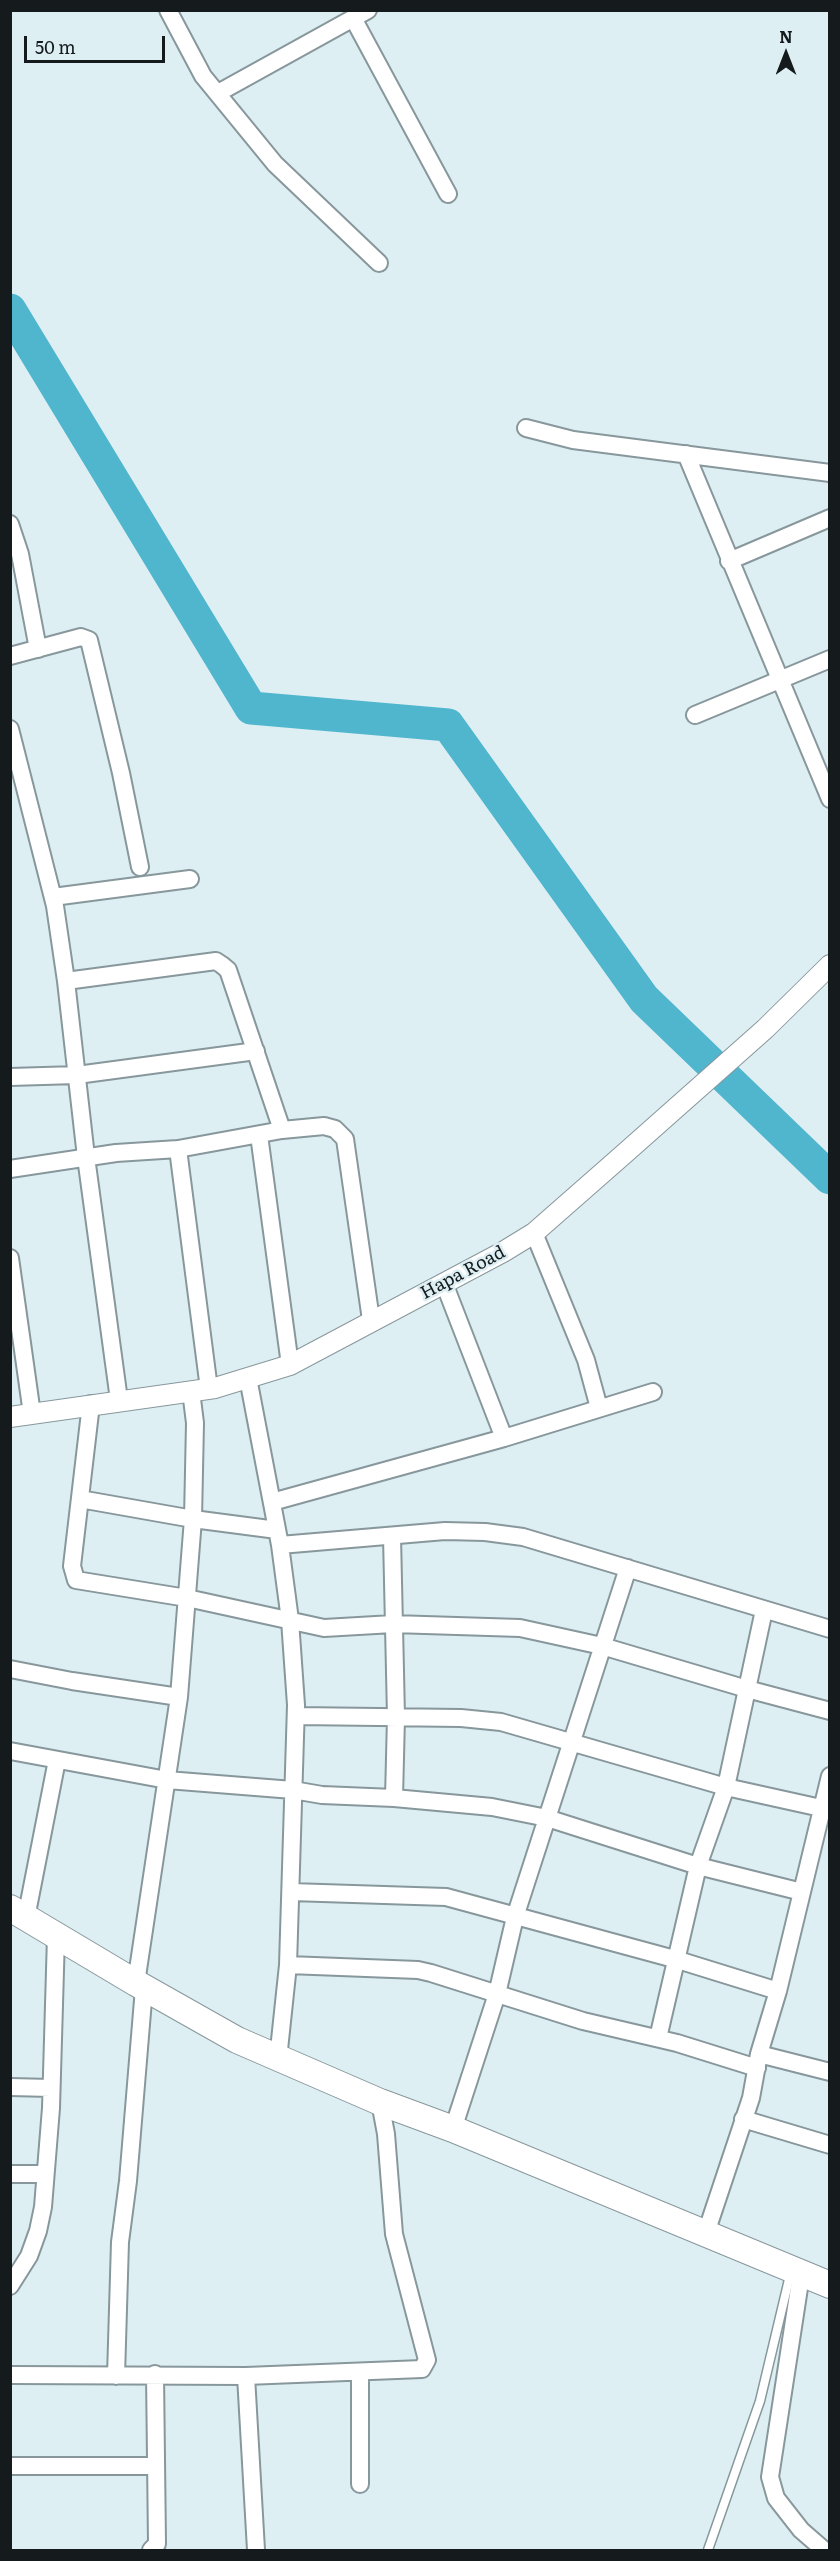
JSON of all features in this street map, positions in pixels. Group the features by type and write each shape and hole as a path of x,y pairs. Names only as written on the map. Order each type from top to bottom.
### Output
{"main road":[{"path":"18,1913 237,2040 380,2102 453,2129 706,2233 796,2273 830,2285"}],"street":[{"path":"168,10 203,76 275,164 379,263"},
{"path":"218,93 360,14 448,194"},
{"path":"526,428 573,440 830,473"},
{"path":"686,454 828,793"},
{"path":"729,561 830,518"},
{"path":"10,524 20,554 38,649"},
{"path":"10,656 81,637 90,642 126,795 140,867"},
{"path":"695,715 830,659"},
{"path":"10,729 53,897 66,981 86,1157 119,1400"},
{"path":"10,791 28,795"},
{"path":"53,897 190,879"},
{"path":"66,981 216,961 228,970 282,1130"},
{"name":"Hapa Road","path":"10,1417 200,1390 248,1378 290,1365 444,1283 534,1233 765,1029 830,965"},
{"path":"10,1077 77,1075 256,1051"},
{"path":"10,1169 116,1152 178,1149 282,1130 324,1126 335,1129 345,1139 371,1320"},
{"path":"259,1135 290,1365"},
{"path":"116,2376 120,2242 128,2181 140,1985 179,1697 194,1519 195,1423 200,1390 178,1149"},
{"path":"534,1233 586,1360 599,1408"},
{"path":"10,1258 32,1414"},
{"path":"444,1283 504,1438"},
{"path":"248,1378 272,1502 290,1620 296,1716 288,1965 279,2059"},
{"path":"272,1502 504,1438 652,1392"},
{"path":"91,1404 71,1570 76,1580 187,1598 324,1628 393,1624 520,1628 602,1646 830,1711"},
{"path":"80,1499 194,1519 278,1538 392,1536 445,1531 485,1532 523,1537 830,1629"},
{"path":"392,1536 396,1717 394,1798"},
{"path":"453,2129 497,1994 515,1917 628,1568"},
{"path":"658,2038 678,1960 698,1866 726,1787 764,1610"},
{"path":"10,1669 179,1697"},
{"path":"296,1716 461,1718 501,1722 726,1787 825,1809"},
{"path":"10,1751 167,1780 293,1790 322,1795 394,1798 492,1807 547,1818 698,1866 802,1892"},
{"path":"18,1913 57,1760"},
{"path":"706,2233 751,2098 758,2061 825,1809 830,1776"},
{"path":"291,1892 446,1897 678,1960 778,1991"},
{"path":"10,2286 29,2256 38,2231 45,2174 51,2088 56,1936"},
{"path":"288,1965 418,1970 583,2021 758,2061 830,2072"},
{"path":"10,2087 51,2088"},
{"path":"10,2375 246,2376 419,2371 425,2367 427,2360 394,2234 386,2134 380,2102"},
{"path":"743,2119 830,2145"},
{"path":"10,2174 45,2174"},
{"path":"796,2273 770,2477 776,2498 801,2530 824,2550"},
{"path":"360,2373 360,2484"},
{"path":"151,2550 157,2544 155,2374"},
{"path":"246,2376 256,2550"},
{"path":"10,2466 156,2466"}],"lane":[{"path":"708,2550 760,2401 796,2273"}],"waterway":[{"path":"10,310 251,708 448,725 644,999 830,1178"}]}
